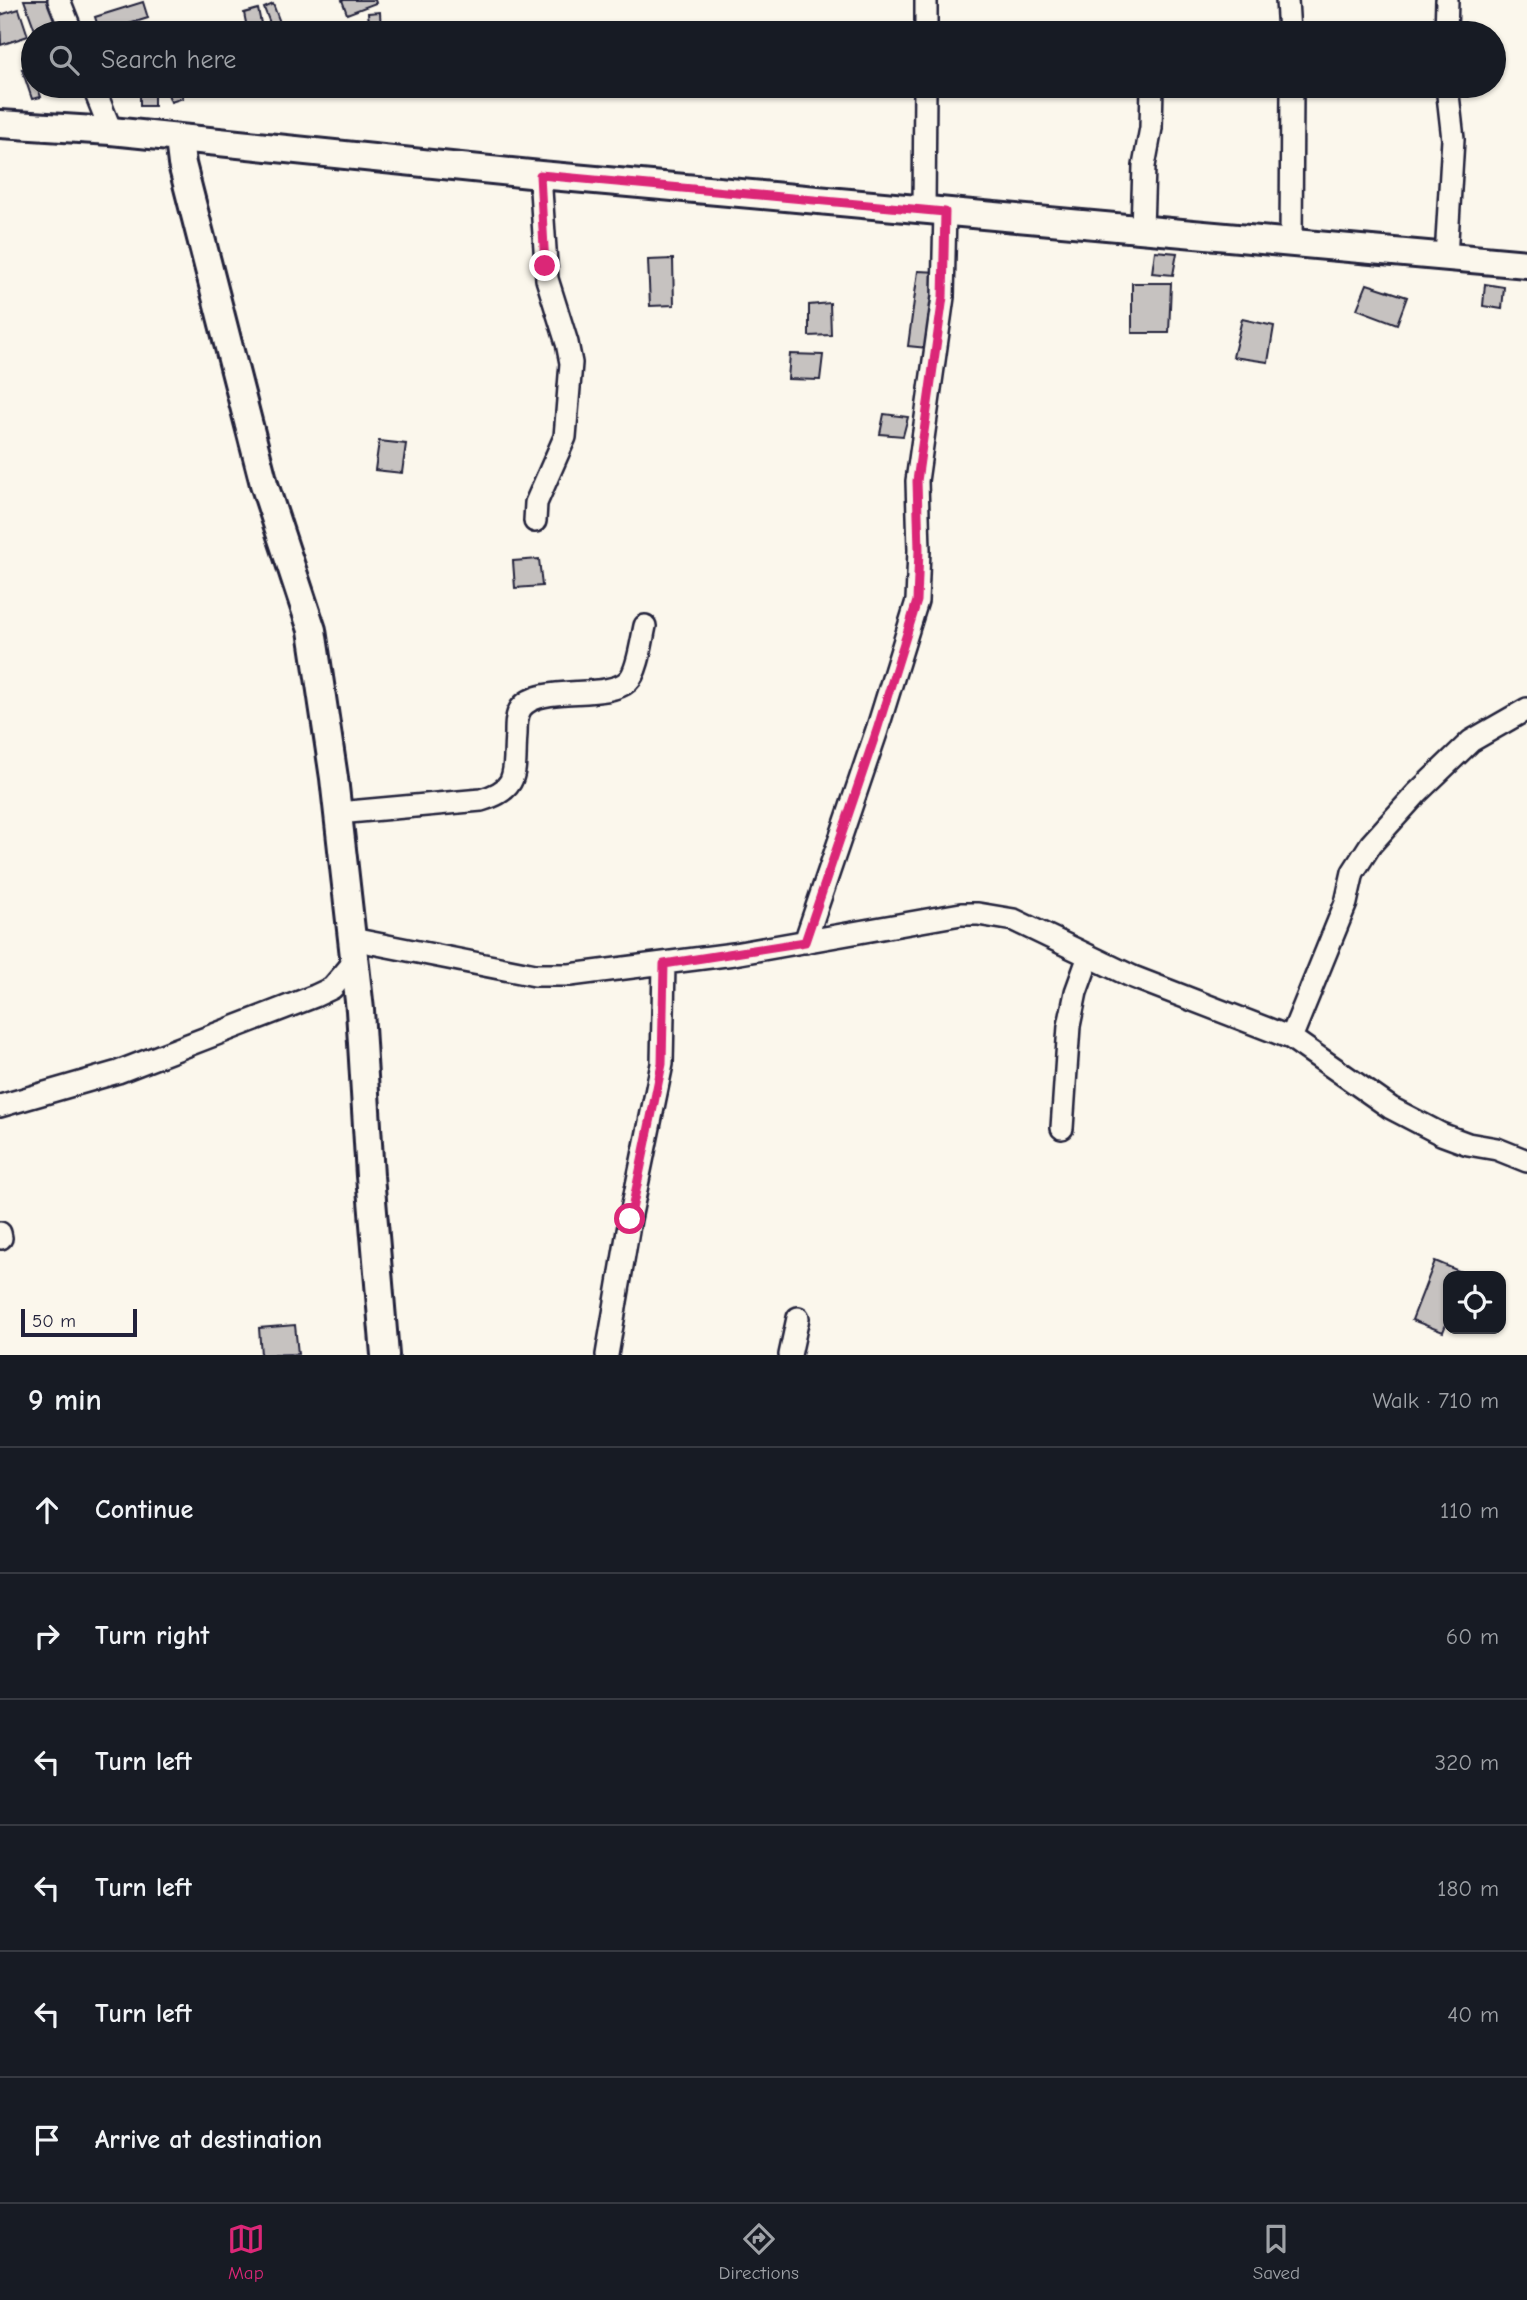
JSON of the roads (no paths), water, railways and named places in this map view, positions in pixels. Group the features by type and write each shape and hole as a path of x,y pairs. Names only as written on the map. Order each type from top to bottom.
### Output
{"main road":[{"path":"0,124 111,131 540,175 1527,264"},
{"path":"179,139 182,164 264,484 312,630 354,950 385,1355"}],"street":[{"path":"59,0 67,21"},
{"path":"926,0 926,21"},
{"path":"1287,0 1288,21"},
{"path":"1446,21 1447,0"},
{"path":"98,98 111,131"},
{"path":"805,942 877,730 917,601 917,481 943,297 926,98"},
{"path":"1142,229 1144,166 1151,128 1152,98"},
{"path":"1291,243 1292,98"},
{"path":"1446,257 1452,139 1448,98"},
{"path":"535,521 536,503 565,437 571,363 547,279 540,175"},
{"path":"338,813 481,800 497,796 508,789 513,777 516,721 527,701 545,696 616,688 629,681 636,666 645,626"},
{"path":"1291,1038 1346,903 1353,872 1371,844 1417,793 1471,741 1527,709"},
{"path":"0,1106 118,1072 315,996 332,988 354,950 535,975 570,975 664,964 961,914 978,914 1014,920 1133,976 1291,1038 1391,1108 1441,1134 1468,1144 1497,1149 1527,1161"},
{"path":"1062,1128 1069,1026 1076,992 1089,956"},
{"path":"607,1355 630,1219 662,1064 664,964"},
{"path":"0,1233 1,1238"},
{"path":"790,1355 798,1318"}]}
